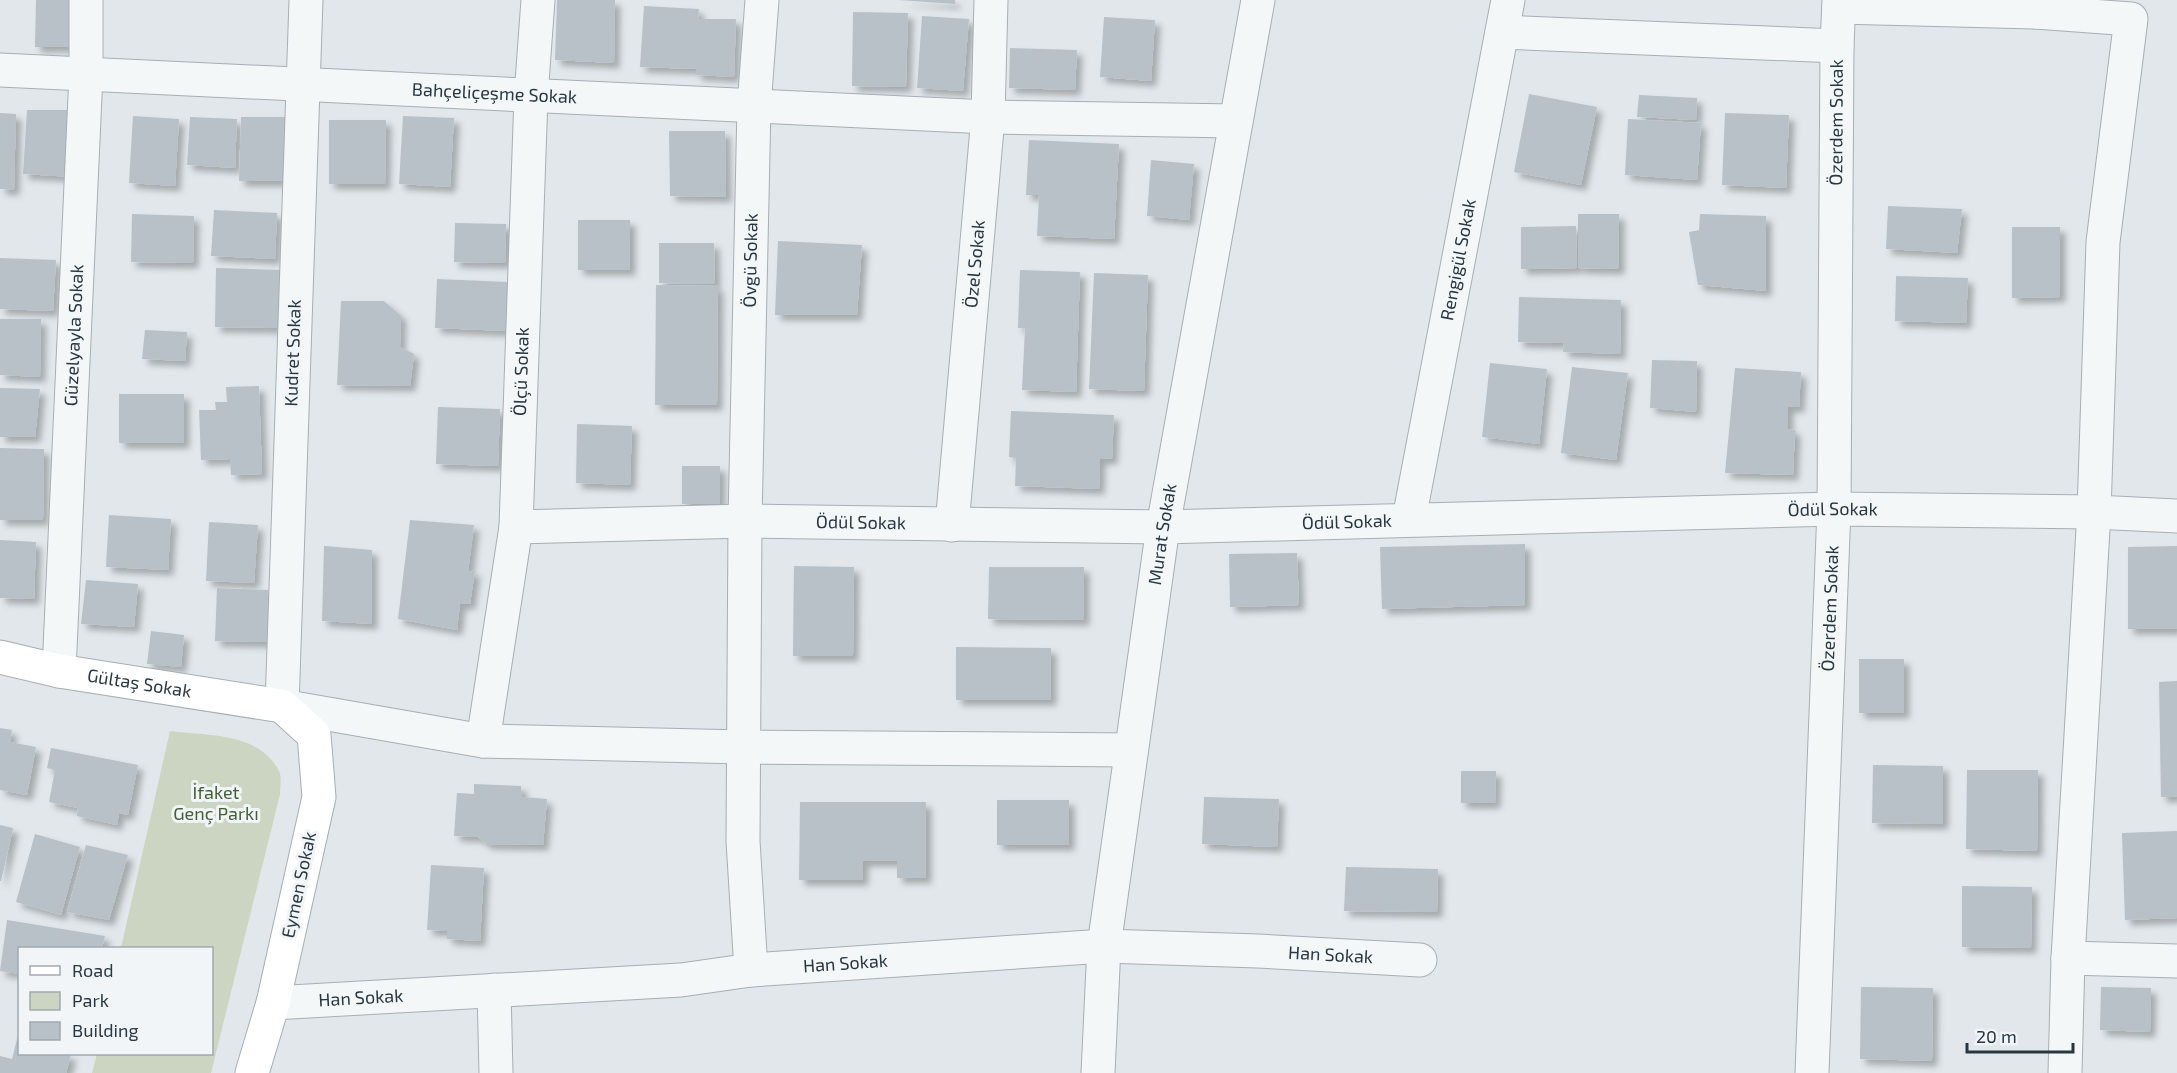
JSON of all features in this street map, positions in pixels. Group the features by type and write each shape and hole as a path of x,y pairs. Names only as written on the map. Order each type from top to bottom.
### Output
{"main road":[{"name":"Gültaş Sokak","path":"0,657 59,671 282,706"},
{"name":"Eymen Sokak","path":"252,1073 273,1003 319,797 314,735 282,706"}],"street":[{"name":"Güzelyayla Sokak","path":"59,671 86,74 86,0"},
{"name":"Kudret Sokak","path":"282,706 301,84 306,0"},
{"name":"Ölçü Sokak","path":"483,741 516,527 531,96 538,0"},
{"name":"Övgü Sokak","path":"751,970 743,841 745,521 754,106 762,0"},
{"name":"Özel Sokak","path":"952,525 988,117 991,0"},
{"name":"Murat Sokak","path":"1098,1073 1104,946 1163,527 1258,0"},
{"name":"Rengigül Sokak","path":"1408,519 1508,0"},
{"path":"1839,4 2036,6 2131,19 2103,242 2094,512 2068,958 2065,1073"},
{"name":"Özerdem Sokak","path":"1812,1073 1834,509 1839,4"},
{"path":"1502,32 1837,46"},
{"name":"Bahçeliçeşme Sokak","path":"0,70 988,117 1236,121"},
{"name":"Ödül Sokak","path":"516,527 745,521 1163,527 1834,509 2094,512 2177,516"},
{"path":"282,706 483,741 744,747 1131,750"},
{"name":"Han Sokak","path":"273,1003 681,980 751,970 1104,946 1258,951 1420,960"},
{"path":"2068,958 2177,961"},
{"path":"494,990 496,1073"}],"green space":[{"name":"İfaket Genç Parkı","path":"170,731 231,738 259,749 270,758 279,771 280,794 211,1073 92,1073 97,1055 213,1055 213,947 121,947"}],"building":[{"path":"36,0 80,0 80,47 35,47"},
{"path":"557,0 615,0 614,63 555,60"},
{"path":"898,0 955,0 955,4"},
{"path":"644,6 699,9 698,19 736,19 734,77 696,75 696,69 640,67"},
{"path":"853,12 908,13 906,87 852,86"},
{"path":"922,16 969,19 963,91 917,88"},
{"path":"1104,17 1155,20 1151,81 1100,77"},
{"path":"1010,48 1077,50 1075,90 1009,88"},
{"path":"1529,94 1597,107 1581,185 1514,172"},
{"path":"1639,95 1697,98 1696,120 1637,117"},
{"path":"27,110 69,110 67,123 75,124 73,177 23,174"},
{"path":"0,113 16,114 14,190 0,189"},
{"path":"1725,113 1789,115 1786,188 1722,185"},
{"path":"133,116 179,119 175,186 129,183"},
{"path":"403,116 454,118 450,187 399,184"},
{"path":"190,117 237,119 235,168 187,165"},
{"path":"241,117 287,117 283,181 239,181"},
{"path":"1628,119 1701,123 1697,180 1625,175"},
{"path":"329,120 386,120 385,184 329,184"},
{"path":"669,131 725,131 726,197 670,196"},
{"path":"1029,140 1119,144 1114,239 1037,236 1039,195 1026,195"},
{"path":"1151,160 1194,164 1189,220 1147,216"},
{"path":"1888,206 1962,209 1957,253 1886,249"},
{"path":"214,210 277,213 275,259 211,256"},
{"path":"132,214 194,216 193,263 131,262"},
{"path":"1578,214 1619,214 1619,269 1578,268"},
{"path":"1700,214 1766,216 1766,291 1698,285 1689,232 1699,230"},
{"path":"578,220 630,220 630,270 578,270"},
{"path":"455,223 506,224 505,263 454,262"},
{"path":"1576,226 1577,268 1521,269 1521,227"},
{"path":"2012,227 2060,227 2060,297 2012,298"},
{"path":"778,241 862,245 857,315 775,315"},
{"path":"659,243 714,243 715,284 659,283"},
{"path":"0,258 56,260 53,311 0,309"},
{"path":"216,268 284,270 282,328 215,327"},
{"path":"1020,270 1080,272 1076,392 1022,390 1025,328 1018,328"},
{"path":"1094,273 1148,275 1144,391 1089,389"},
{"path":"1896,276 1968,278 1966,323 1895,321"},
{"path":"437,279 509,282 507,331 435,328"},
{"path":"656,285 718,286 717,405 655,405"},
{"path":"1519,297 1621,300 1620,354 1563,352 1564,343 1518,342"},
{"path":"341,301 384,301 401,316 400,347 414,354 410,386 337,385"},
{"path":"0,319 41,319 40,377 0,375"},
{"path":"145,330 187,332 185,361 142,359"},
{"path":"1652,360 1697,361 1696,412 1650,408"},
{"path":"1490,363 1547,369 1539,444 1482,437"},
{"path":"1572,367 1628,373 1616,460 1561,453"},
{"path":"1735,368 1801,372 1799,407 1788,407 1788,429 1795,430 1793,475 1725,473"},
{"path":"259,386 262,474 231,475 230,459 201,460 199,410 216,410 215,402 227,402 226,387"},
{"path":"0,388 40,389 35,437 0,437"},
{"path":"119,394 184,394 184,443 119,443"},
{"path":"438,407 500,409 498,466 436,464"},
{"path":"1011,411 1114,415 1112,459 1100,459 1099,489 1015,486 1016,458 1009,457"},
{"path":"577,424 632,426 630,485 576,483"},
{"path":"0,448 44,449 43,520 0,520"},
{"path":"682,466 720,466 720,504 682,504"},
{"path":"109,515 171,519 168,570 106,567"},
{"path":"410,520 474,525 468,572 475,570 470,604 460,604 457,630 398,619"},
{"path":"209,522 258,525 254,583 206,581"},
{"path":"0,540 36,542 34,599 0,598"},
{"path":"1525,544 1525,605 1382,609 1380,547"},
{"path":"324,546 372,550 372,624 322,621"},
{"path":"2177,546 2177,629 2128,629 2128,547"},
{"path":"1297,553 1299,605 1230,607 1229,554"},
{"path":"794,566 854,567 853,656 793,656"},
{"path":"989,567 1084,567 1084,620 988,619"},
{"path":"86,580 138,584 134,627 81,624"},
{"path":"217,588 268,590 267,642 215,641"},
{"path":"151,631 184,635 181,667 147,664"},
{"path":"956,647 1051,648 1051,700 956,700"},
{"path":"1859,659 1904,659 1904,713 1859,713"},
{"path":"2177,681 2177,797 2161,797 2159,682"},
{"path":"0,728 12,730 10,742 36,747 27,795 0,790"},
{"path":"51,748 138,765 128,815 119,813 117,825 77,816 78,808 49,802 55,770 47,768"},
{"path":"1873,765 1943,766 1943,824 1872,823"},
{"path":"1967,770 2038,770 2037,851 1966,849"},
{"path":"1461,771 1496,771 1495,803 1461,803"},
{"path":"474,784 521,786 522,797 547,799 543,845 487,844 478,837 454,836 457,793 474,794"},
{"path":"1204,797 1279,799 1277,847 1202,844"},
{"path":"997,800 1069,800 1069,845 997,845"},
{"path":"800,802 926,802 926,878 897,878 897,861 863,861 863,880 799,880"},
{"path":"0,825 13,828 1,881 0,881"},
{"path":"2177,831 2177,918 2125,920 2122,833"},
{"path":"35,834 80,847 61,915 16,902"},
{"path":"86,845 128,855 109,920 67,912"},
{"path":"431,865 484,868 480,941 447,939 447,931 427,930"},
{"path":"1346,867 1438,869 1437,912 1344,911"},
{"path":"1962,886 2032,887 2031,948 1962,947"},
{"path":"7,920 105,936 102,947 18,947 18,974 0,971"},
{"path":"1861,987 1933,988 1932,1061 1860,1059"},
{"path":"2101,987 2151,988 2150,1032 2100,1030"},
{"path":"18,1035 18,1055 71,1055 66,1073 0,1073 0,1056 12,1059"}]}
